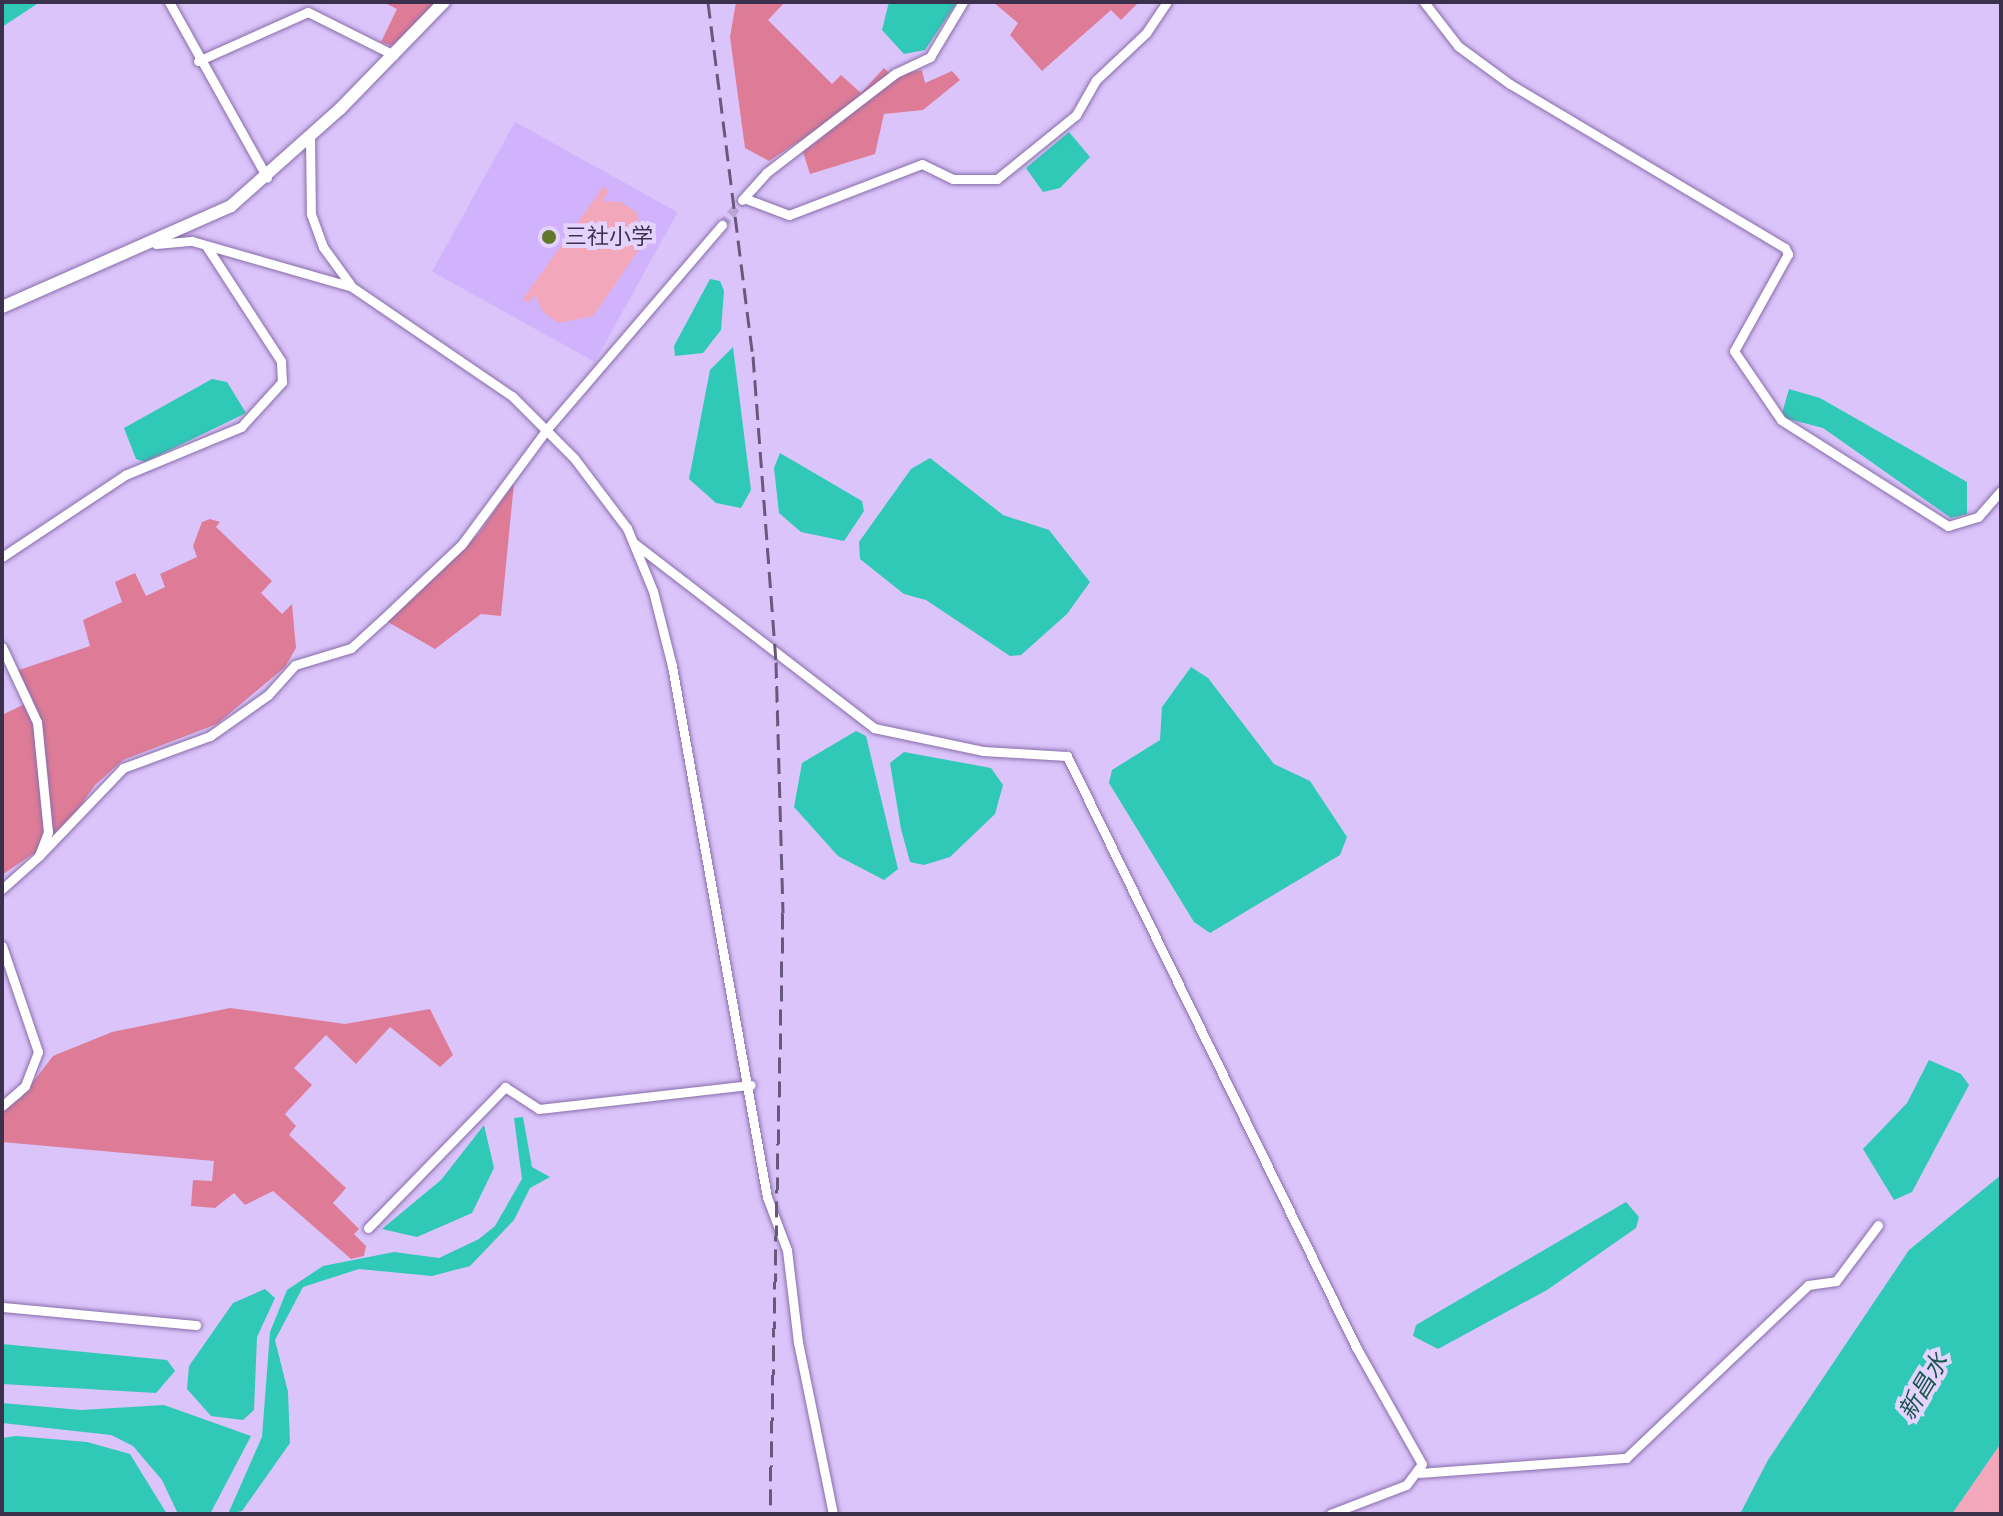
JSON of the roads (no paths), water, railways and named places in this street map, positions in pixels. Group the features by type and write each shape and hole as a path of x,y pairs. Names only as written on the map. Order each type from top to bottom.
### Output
{"street":[{"path":"169,2 198,61 267,177"},
{"path":"2,307 214,217 267,177 310,137 444,2"},
{"path":"963,2 930,57 896,73 868,100 766,173 743,199 789,215 922,164 953,179 997,179 1076,115 1096,80 1146,33 1167,2"},
{"path":"1424,2 1458,46 1510,84 1785,248 1788,254 1734,351 1781,420 1948,526 1978,517 2001,491"},
{"path":"198,61 308,12 394,55"},
{"path":"310,137 314,225 352,287"},
{"path":"2,889 39,856 123,768 158,750 210,736 268,695 295,665 351,648 462,544 547,429 722,225"},
{"path":"156,244 207,246 352,287 487,375 547,429 605,497 634,543 672,666 751,1085 767,1197 787,1250 798,1342 833,1514"},
{"path":"2,557 125,475 241,427 282,382 281,361 207,246"},
{"path":"634,543 874,728 983,751 1067,756 1356,1347 1421,1461 1420,1473"},
{"path":"2,647 39,734 48,832 39,856"},
{"path":"2,946 38,1052 25,1086 2,1106"},
{"path":"368,1228 505,1087 539,1109 751,1085"},
{"path":"1330,1514 1406,1485 1420,1473 1626,1458 1808,1285 1836,1281 1878,1225"},
{"path":"2,1307 196,1325"}],"water":[{"path":"2,2 40,2 2,27"},
{"path":"889,2 957,2 925,50 904,54 882,30"},
{"path":"1069,132 1090,157 1060,188 1043,192 1026,168"},
{"path":"710,279 720,281 724,291 721,330 703,353 675,356 674,346"},
{"path":"733,347 751,490 741,508 716,503 689,479 710,370"},
{"path":"212,379 227,382 246,413 145,462 136,459 124,428"},
{"path":"1789,389 1820,398 1967,482 1967,514 1951,518 1823,428 1781,417"},
{"path":"780,453 862,501 864,511 844,541 801,532 779,513 774,468"},
{"path":"930,458 1003,515 1049,530 1090,582 1067,614 1021,655 1010,656 926,600 904,594 860,559 859,542 911,469"},
{"path":"1191,667 1208,678 1274,764 1310,781 1347,837 1340,855 1210,933 1194,922 1109,783 1112,770 1160,740 1162,707"},
{"path":"856,731 866,736 898,869 884,880 838,856 794,807 802,763"},
{"path":"904,752 991,768 1003,785 995,814 950,857 924,865 910,862 901,829 890,763"},
{"path":"1929,1060 1961,1074 1969,1085 1912,1192 1894,1200 1863,1149 1907,1103"},
{"path":"523,1117 532,1167 550,1177 530,1188 514,1220 470,1266 432,1276 359,1269 303,1287 275,1340 288,1392 290,1443 242,1511 228,1514 262,1437 270,1332 287,1290 323,1266 394,1252 439,1258 479,1239 495,1226 522,1179 514,1118"},
{"path":"484,1125 494,1168 472,1213 417,1237 382,1229 441,1180"},
{"name":"新昌水","path":"2001,1175 2001,1443 1952,1514 1740,1514 1768,1460 1909,1250"},
{"path":"1626,1202 1639,1217 1636,1228 1547,1290 1438,1349 1413,1336 1416,1325"},
{"path":"265,1289 275,1298 257,1337 254,1410 243,1420 211,1416 187,1389 189,1366 233,1303"},
{"path":"2,1344 167,1360 175,1371 156,1393 2,1384"},
{"path":"2,1403 81,1410 164,1405 251,1436 210,1514 178,1514 162,1480 133,1446 111,1435 2,1423"},
{"path":"16,1436 87,1442 130,1454 167,1514 2,1514 2,1438"}],"tunnel":[{"path":"722,225 742,200"}],"railway":[{"path":"708,2 753,356 776,662 783,913 770,1514"}],"place":[{"name":"三社小学","path":"549,237"}]}
